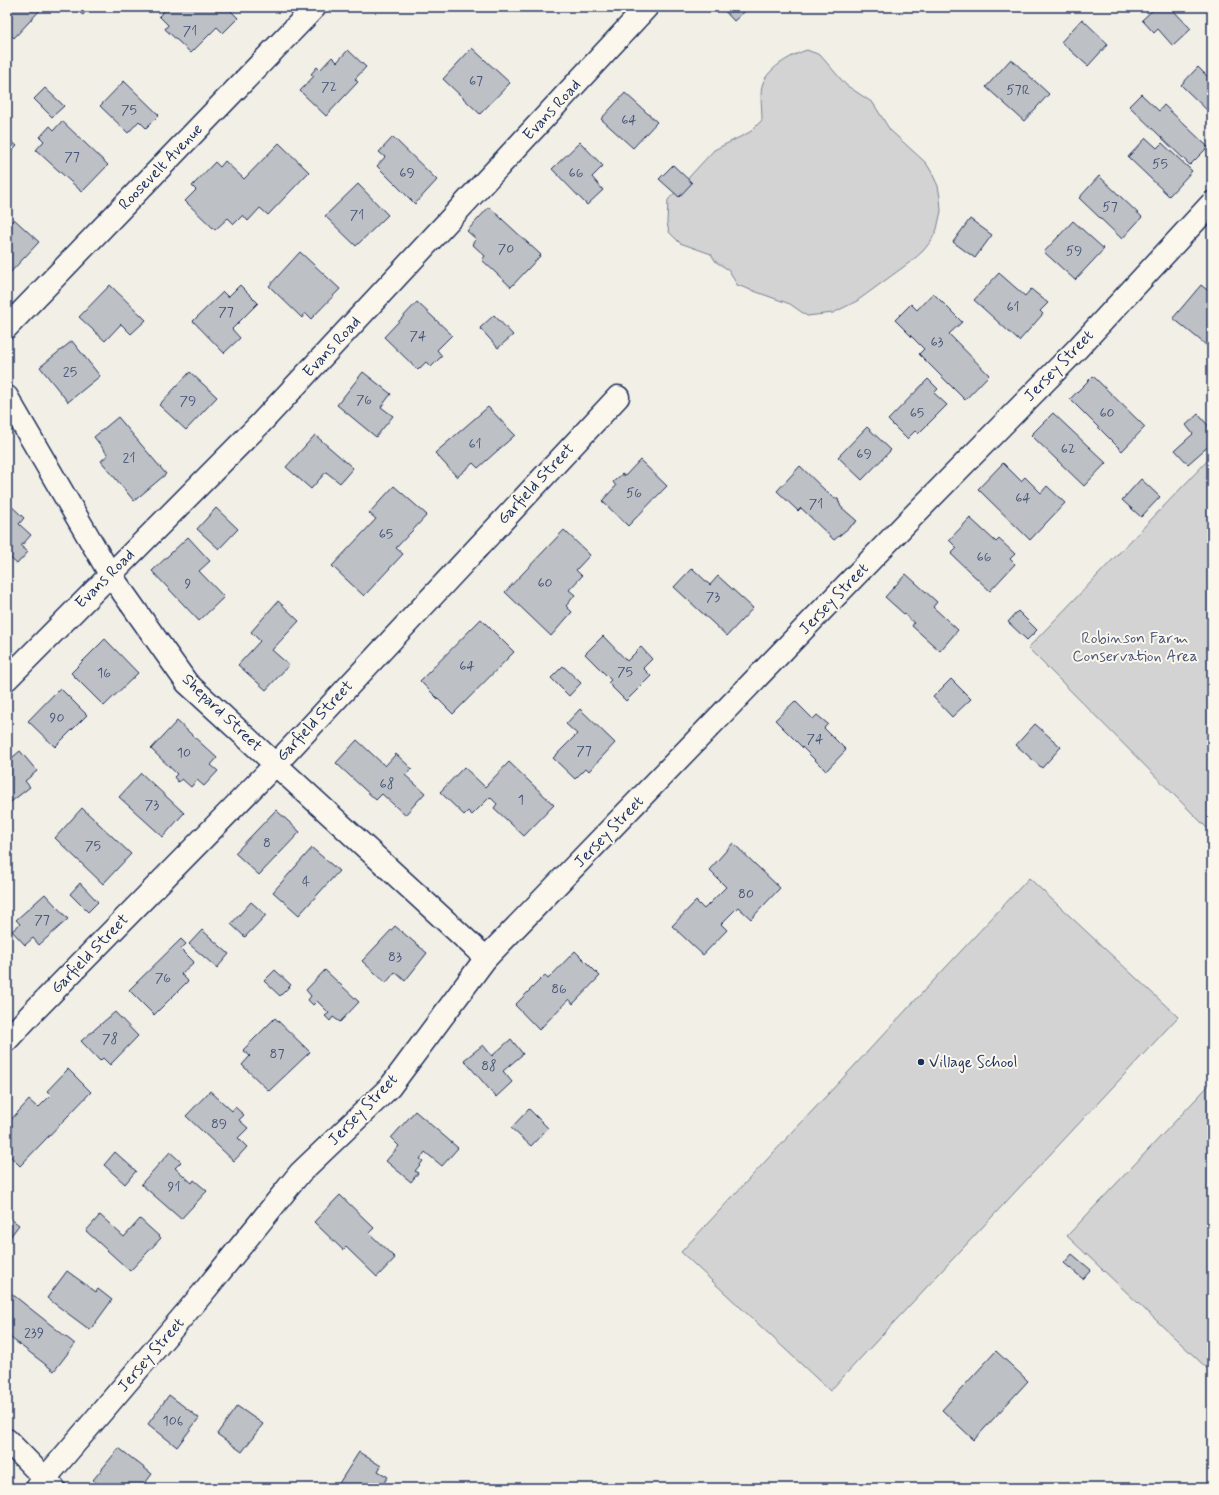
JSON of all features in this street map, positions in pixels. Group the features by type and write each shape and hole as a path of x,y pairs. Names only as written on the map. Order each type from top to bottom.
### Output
{"street":[{"name":"Roosevelt Avenue","path":"7,327 315,7"},
{"name":"Evans Road","path":"7,679 259,425 647,7"},
{"name":"Jersey Street","path":"46,1485 300,1173 390,1087 486,958 915,514 1077,349 1212,204"},
{"name":"Shepard Street","path":"7,397 110,574 187,683 486,958"},
{"name":"Garfield Street","path":"7,1040 275,765 618,397"},
{"path":"7,1440 46,1485"}],"green space":[{"path":"807,50 820,55 846,85 873,103 890,130 926,163 938,186 941,211 937,229 931,241 913,260 857,301 833,313 807,316 790,304 737,285 729,270 716,262 711,254 680,243 669,232 667,223 668,200 714,150 750,132 762,120 761,89 768,74 787,59"},
{"name":"Robinson Farm Conservation Area","path":"1209,459 1212,462 1212,833 1028,648"},
{"path":"1029,878 1178,1017 830,1391 681,1252"},
{"path":"1212,1082 1212,1373 1067,1236"}],"building":[{"path":"7,7 43,7 14,38 7,31"},
{"path":"72,7 89,7 83,15"},
{"path":"168,7 227,7 238,18 223,33 217,27 191,53 165,29 168,25 159,16"},
{"path":"721,7 750,7 734,21"},
{"path":"1156,7 1170,7 1191,29 1173,46 1158,29 1154,33 1142,20"},
{"path":"1082,19 1108,44 1088,66 1061,42"},
{"path":"472,48 510,83 480,114 443,79"},
{"path":"348,50 366,67 355,79 358,82 326,116 300,91 314,76 311,74 317,67 320,70 332,57 337,62"},
{"path":"1011,59 1049,94 1024,121 986,87"},
{"path":"1198,67 1212,81 1212,115 1181,85"},
{"path":"124,81 159,115 146,128 139,121 128,133 100,106"},
{"path":"45,88 64,106 52,117 34,99"},
{"path":"625,93 657,122 633,148 601,119"},
{"path":"1141,94 1159,111 1164,105 1208,147 1190,165 1129,106"},
{"path":"62,121 108,165 82,192 36,150 44,141 40,137 50,126 54,130"},
{"path":"7,137 17,146 7,156"},
{"path":"393,137 437,180 415,204 377,166 385,157 379,152"},
{"path":"1146,138 1157,148 1162,143 1192,171 1169,196 1128,157"},
{"path":"580,142 603,166 592,177 603,190 587,205 552,169"},
{"path":"279,143 309,172 268,215 260,208 248,221 243,215 234,224 228,218 215,230 185,201 196,190 192,186 215,162 220,167 225,161 244,179"},
{"path":"673,165 692,183 679,197 659,179"},
{"path":"1099,176 1142,217 1122,239 1079,198"},
{"path":"358,184 388,215 356,246 325,216"},
{"path":"489,207 541,255 511,287 482,260 485,256 472,244 476,239 467,231"},
{"path":"14,219 39,242 7,276 7,227"},
{"path":"970,219 992,235 975,258 953,242"},
{"path":"1073,221 1104,249 1075,280 1044,252"},
{"path":"300,252 340,289 311,319 305,313 302,318 269,286"},
{"path":"999,273 1025,296 1031,289 1048,303 1040,311 1043,314 1019,341 974,300"},
{"path":"110,285 146,320 131,334 121,324 105,341 79,317"},
{"path":"240,285 258,303 232,329 240,338 224,353 193,321 223,292 228,297"},
{"path":"1201,285 1212,294 1211,349 1173,318"},
{"path":"933,293 962,322 949,334 989,375 965,400 919,354 924,349 895,320 911,304 917,310"},
{"path":"417,302 452,335 437,350 442,356 431,367 426,362 418,370 384,337"},
{"path":"494,315 513,335 498,348 480,328"},
{"path":"72,341 100,376 68,402 40,367"},
{"path":"190,372 217,397 186,430 159,405"},
{"path":"363,372 391,394 381,407 393,416 376,437 337,405"},
{"path":"1093,376 1145,427 1122,451 1070,399"},
{"path":"928,379 938,389 934,393 947,405 918,434 915,431 907,439 888,420"},
{"path":"488,407 515,435 478,468 473,463 457,477 435,453"},
{"path":"1053,413 1106,463 1084,486 1031,435"},
{"path":"1198,414 1212,430 1212,443 1188,464 1175,450 1193,434 1186,425"},
{"path":"118,417 166,474 134,501 101,461 108,455 94,437"},
{"path":"867,427 891,450 862,480 838,457"},
{"path":"315,435 353,468 340,483 326,472 311,489 286,467"},
{"path":"640,460 667,486 628,526 602,501 616,486 613,482 622,474 625,476"},
{"path":"1003,463 1021,481 1025,477 1041,493 1047,486 1065,503 1030,540 978,489"},
{"path":"800,466 831,496 838,499 841,507 857,521 834,540 801,508 798,511 777,491"},
{"path":"1141,479 1160,497 1141,517 1122,500"},
{"path":"394,486 427,515 396,548 403,554 364,596 332,566 376,519 369,513"},
{"path":"7,502 24,518 19,524 31,535 21,546 28,552 17,564 7,555"},
{"path":"216,508 238,529 219,549 197,529"},
{"path":"970,518 996,542 999,539 1015,554 1010,559 1015,564 990,591 951,554 957,548 949,540"},
{"path":"564,530 590,555 576,570 582,576 569,590 575,595 566,606 572,612 551,636 505,592"},
{"path":"188,537 210,561 199,571 224,597 199,621 152,571"},
{"path":"692,568 710,585 718,576 753,608 727,636 674,587"},
{"path":"906,574 937,602 933,607 958,630 940,651 912,626 914,623 885,597"},
{"path":"278,601 299,621 272,650 289,665 266,690 238,665 260,641 251,632"},
{"path":"1018,611 1037,630 1027,640 1008,622"},
{"path":"481,619 514,652 453,714 420,681"},
{"path":"1212,622 1212,632 1207,627"},
{"path":"603,636 627,661 641,647 652,659 643,668 651,676 626,701 608,683 611,680 585,654"},
{"path":"105,639 138,673 104,706 71,673"},
{"path":"563,666 581,683 569,696 551,678"},
{"path":"951,679 971,699 952,717 933,697"},
{"path":"60,688 87,715 55,747 28,721"},
{"path":"795,701 813,719 817,715 828,724 824,728 846,750 826,771 775,720"},
{"path":"580,709 615,743 589,771 586,768 575,779 553,758 577,734 566,724"},
{"path":"177,721 217,758 211,765 218,771 204,786 197,780 191,787 182,779 178,782 174,777 177,774 151,749"},
{"path":"1035,724 1061,747 1042,768 1016,745"},
{"path":"357,740 385,766 396,754 412,769 405,775 425,793 405,815 382,794 376,800 336,763"},
{"path":"20,751 37,771 25,781 30,787 7,805 7,762"},
{"path":"509,762 554,805 524,836 494,808 497,804 490,797 472,815 468,811 464,815 440,792 464,767 485,787"},
{"path":"141,773 184,813 163,837 119,797"},
{"path":"82,808 131,854 103,884 55,838"},
{"path":"276,810 300,832 259,875 235,853"},
{"path":"733,843 780,888 751,919 738,907 721,924 727,930 703,955 672,926 696,901 704,909 726,887 709,870"},
{"path":"312,848 339,871 299,915 273,892"},
{"path":"80,883 98,902 88,912 70,894"},
{"path":"45,894 68,919 39,945 33,938 25,945 12,931 20,924 16,920"},
{"path":"251,902 266,915 245,937 231,924"},
{"path":"395,926 427,953 405,981 395,972 386,983 362,961"},
{"path":"202,930 229,954 217,968 189,944"},
{"path":"181,939 186,944 181,949 194,962 181,974 188,981 154,1015 129,990"},
{"path":"575,951 600,976 573,1004 569,999 539,1030 515,1005 545,975 548,979"},
{"path":"275,970 291,985 280,996 264,981"},
{"path":"325,970 359,1002 340,1022 333,1017 330,1021 325,1016 329,1013 317,1001 313,1005 308,1000 311,996 306,990"},
{"path":"115,1012 138,1036 110,1065 103,1058 100,1061 81,1041"},
{"path":"275,1018 310,1052 269,1091 242,1065 250,1056 243,1050"},
{"path":"511,1039 523,1054 503,1071 512,1082 496,1097 464,1060 483,1045 492,1056"},
{"path":"68,1069 91,1092 20,1166 7,1153 7,1124 29,1100 38,1108 51,1095 47,1091"},
{"path":"210,1091 232,1111 235,1107 244,1115 239,1120 248,1128 238,1138 247,1147 234,1161 186,1116"},
{"path":"529,1109 548,1128 531,1146 511,1128"},
{"path":"415,1111 458,1148 442,1166 425,1152 420,1159 423,1161 415,1171 418,1173 411,1182 386,1161 399,1146 391,1138"},
{"path":"115,1152 136,1171 125,1184 104,1165"},
{"path":"170,1152 181,1162 175,1168 192,1183 194,1180 207,1191 181,1219 141,1184"},
{"path":"340,1195 374,1228 369,1233 395,1258 377,1277 346,1247 343,1250 314,1222"},
{"path":"100,1215 124,1237 140,1219 161,1238 130,1271 86,1231"},
{"path":"7,1216 19,1225 7,1241"},
{"path":"1072,1254 1091,1270 1083,1279 1064,1263"},
{"path":"67,1271 96,1292 98,1289 112,1300 90,1330 47,1298"},
{"path":"7,1290 75,1344 54,1371 7,1335"},
{"path":"996,1351 1028,1381 974,1440 942,1410"},
{"path":"169,1395 199,1418 177,1447 148,1424"},
{"path":"237,1406 263,1424 242,1452 217,1434"},
{"path":"119,1448 152,1474 143,1486 145,1488 103,1488 93,1480"},
{"path":"359,1452 381,1466 378,1471 388,1477 380,1488 336,1488"}],"place":[{"name":"Village School","path":"921,1062"}]}
